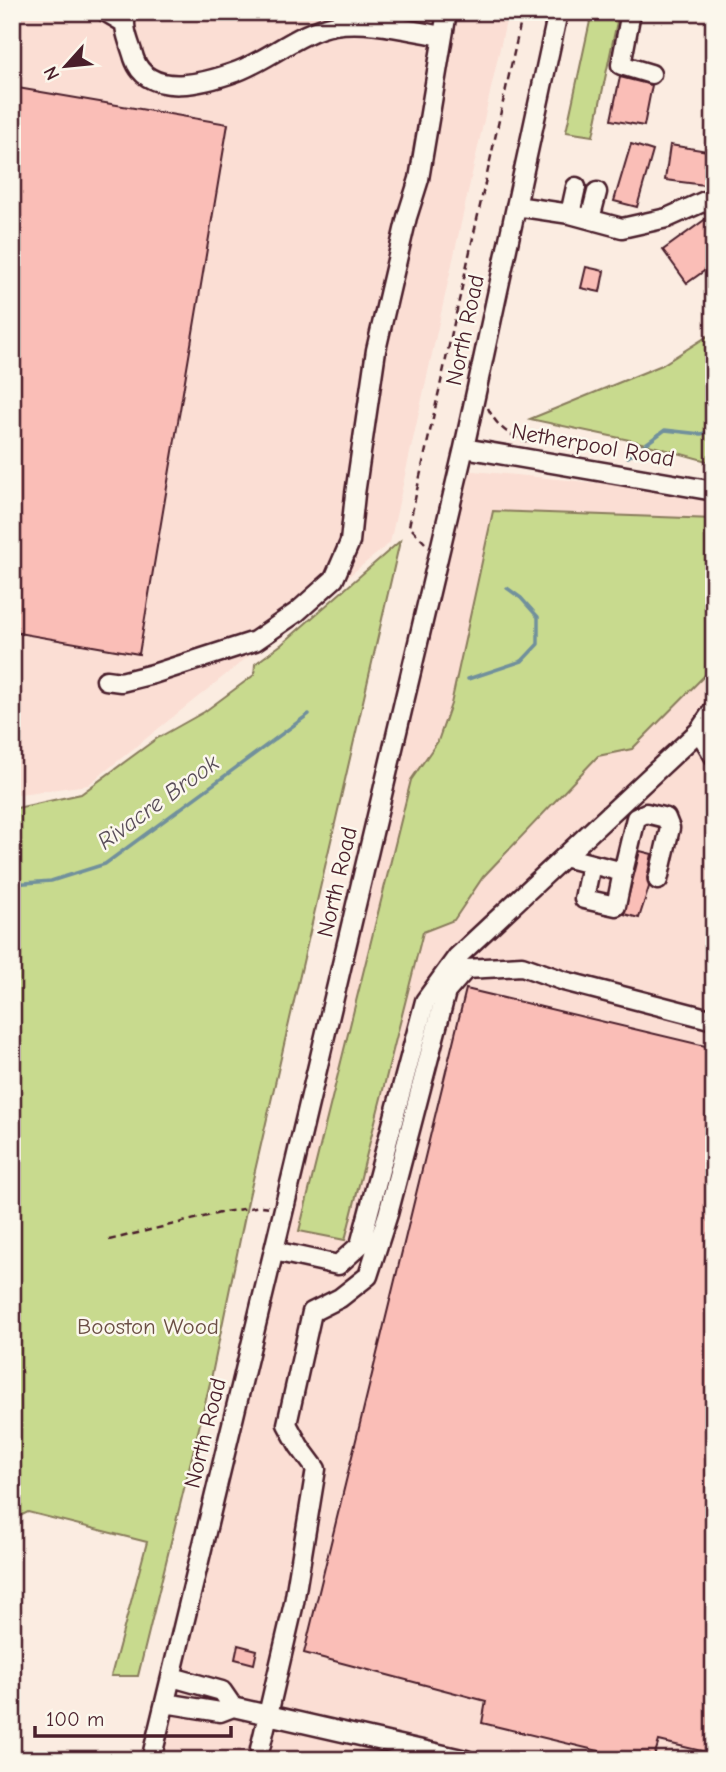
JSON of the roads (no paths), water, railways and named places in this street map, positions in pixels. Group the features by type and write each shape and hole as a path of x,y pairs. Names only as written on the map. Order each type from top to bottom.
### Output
{"street":[{"path":"106,12 125,17 137,66 157,84 182,85 239,71 287,44 335,24 377,25 442,36"},
{"path":"106,680 121,682 153,674 255,641 297,612 334,579 350,542 376,350 407,217 419,180 447,12"},
{"name":"North Road","path":"152,1760 464,448 558,12"},
{"path":"631,12 621,65 651,74"},
{"path":"570,214 576,187"},
{"path":"590,219 597,192"},
{"path":"516,206 570,214 622,228 667,218 714,197"},
{"name":"Netherpool Road","path":"464,448 714,491"},
{"path":"274,1251 338,1265 360,1245 425,1001 457,957 699,731 714,709"},
{"path":"699,731 714,756"},
{"path":"591,864 584,899 616,906 636,818 646,813 666,818 670,828 658,880"},
{"path":"564,857 623,872"},
{"path":"260,1749 294,1603 316,1469 287,1424 312,1312 340,1298 368,1276 388,1214 446,992 466,969 522,966 564,981 714,1020"},
{"path":"172,1677 222,1690 233,1707"},
{"path":"165,1703 220,1712 233,1707 466,1760"}],"waterway":[{"name":"Rivacre Brook","path":"628,457 665,430 701,434 714,430"},
{"path":"468,679 522,661 538,644 538,617 521,598 507,588"},
{"name":"Rivacre Brook","path":"12,884 51,881 105,864 309,714"}],"park label":[{"name":"Booston Wood","path":"148,1326"}]}
